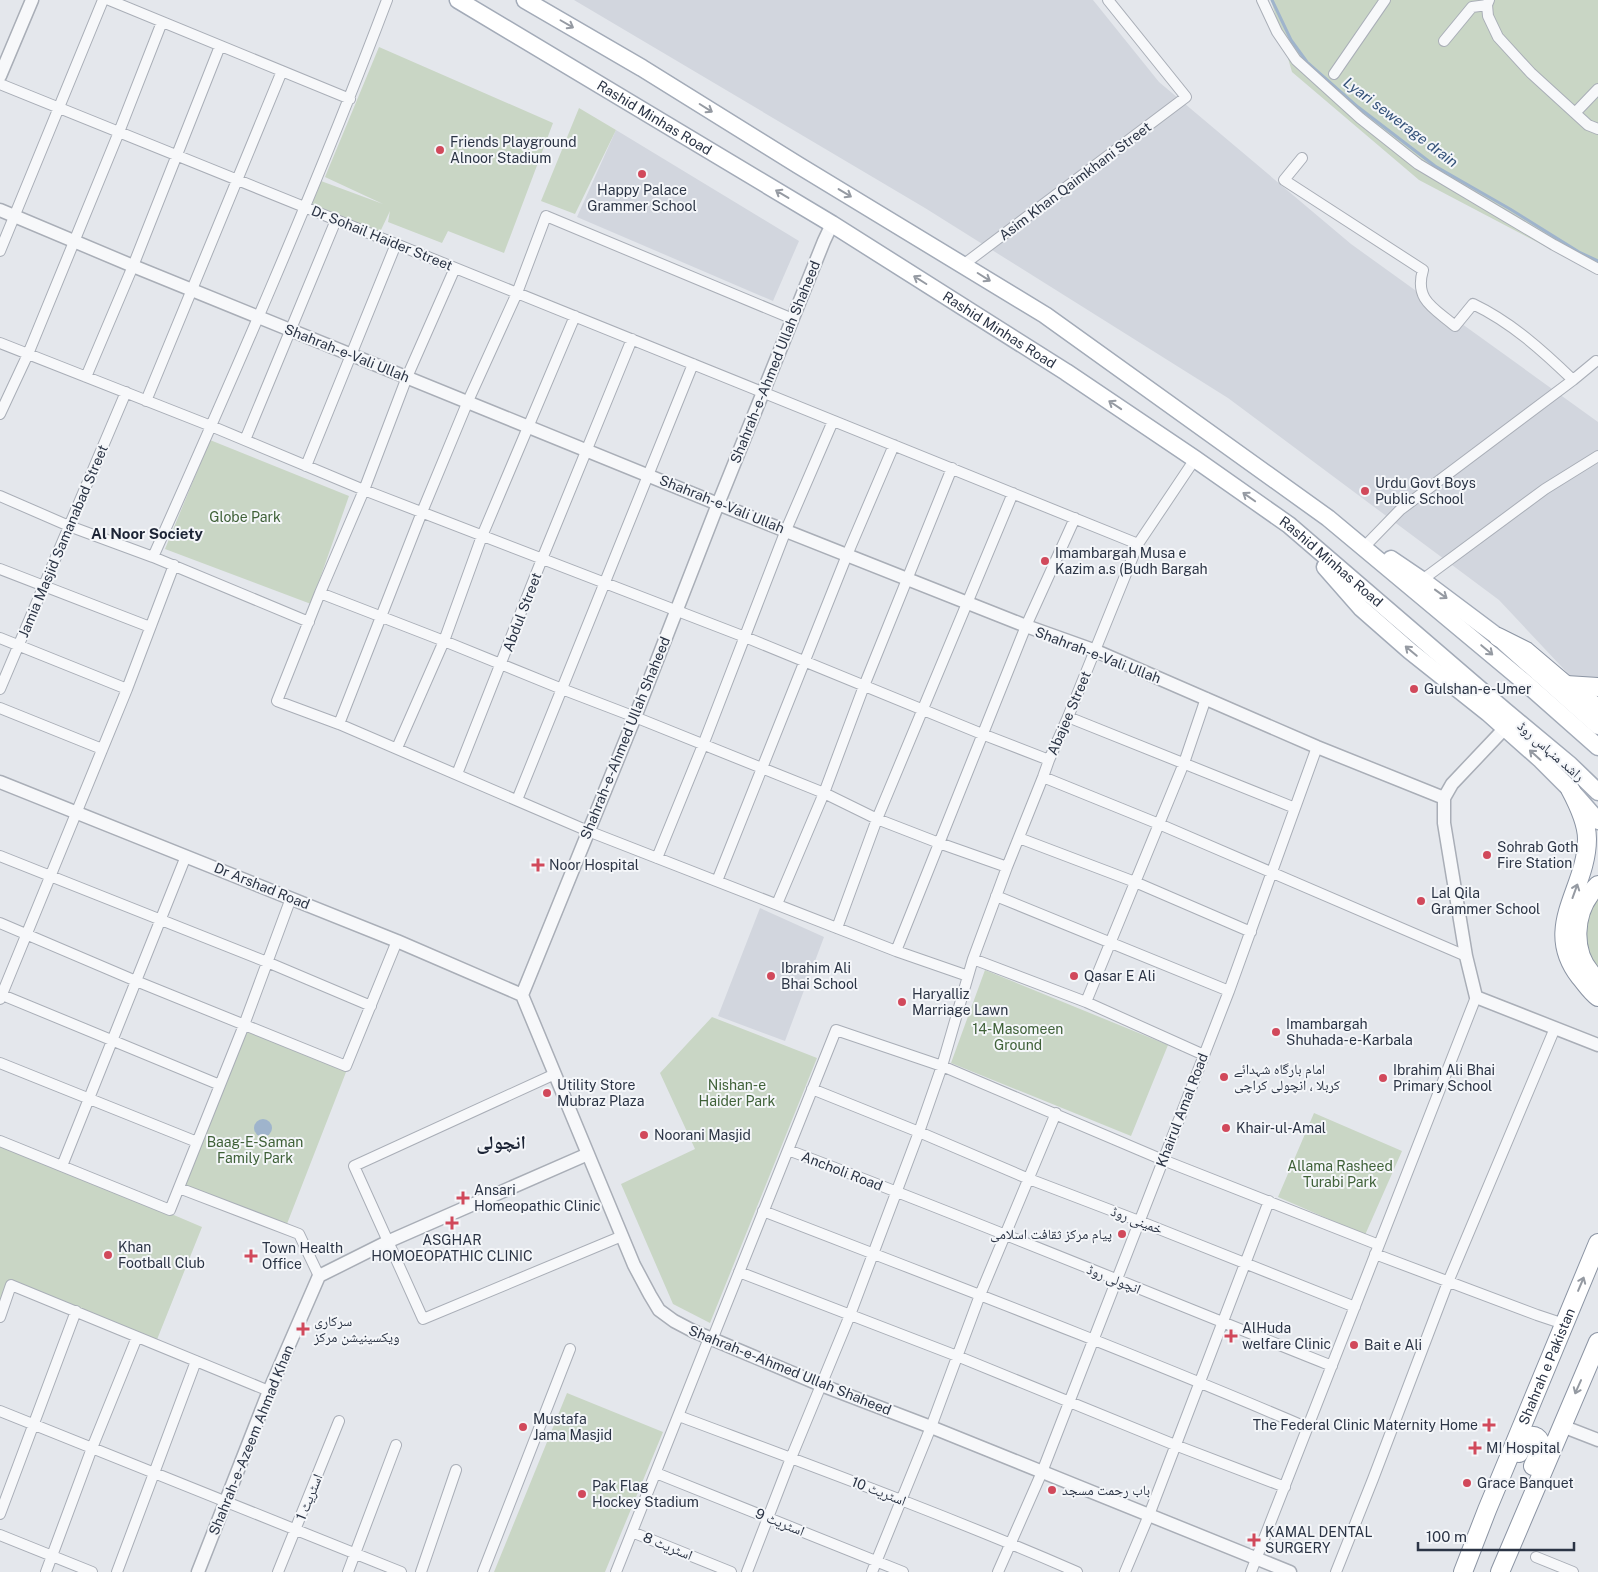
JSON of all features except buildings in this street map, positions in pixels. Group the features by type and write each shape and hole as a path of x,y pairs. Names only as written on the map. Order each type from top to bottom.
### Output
{"highway":[{"path":"1498,637 1526,651 1566,685 1598,708"},
{"path":"1566,685 1598,687"},
{"path":"1570,789 1580,807 1587,838 1584,860 1577,886 1567,912 1564,931 1567,955 1573,968 1593,994 1598,997"},
{"path":"1598,885 1591,892 1582,908 1577,925 1577,944 1583,960 1598,980"},
{"name":"Shahrah e Pakistan","path":"1463,1572 1598,1243"},
{"path":"1500,1572 1598,1342"},
{"path":"1487,1510 1501,1493 1525,1439 1528,1436 1534,1435 1538,1437 1541,1440 1541,1446 1516,1511 1507,1556"}],"main road":[{"name":"Rashid Minhas Road","path":"458,0 832,224 1066,372 1195,459 1289,525 1504,710"},
{"path":"525,0 642,68 1045,315 1328,518 1422,580 1498,637 1598,726"},
{"path":"1328,518 1528,685 1598,747"},
{"path":"1289,525 1361,608 1410,651 1505,728 1570,789 1598,821"},
{"name":"راشد منہاس روڈ","path":"1504,710 1570,765 1598,792"}],"street":[{"path":"0,76 32,0"},
{"path":"0,251 103,0"},
{"path":"109,0 350,99"},
{"path":"153,557 258,317 350,99 387,0"},
{"name":"Asim Khan Qaimkhani Street","path":"963,265 1186,96 1108,0"},
{"path":"1262,0 1277,32 1296,60 1360,118 1418,164 1598,269"},
{"path":"1334,74 1385,0"},
{"path":"1444,41 1472,7 1488,2 1488,16 1498,37 1530,73 1588,125 1598,129"},
{"path":"0,414 28,354 162,22"},
{"path":"86,377 133,266 220,46"},
{"path":"146,400 282,71"},
{"name":"Dr Sohail Haider Street","path":"0,84 1138,544"},
{"path":"1575,113 1598,89"},
{"path":"1302,158 1284,180 1423,270 1420,280 1421,292 1428,303 1455,326 1473,304 1492,313 1545,353 1573,380"},
{"name":"Shahrah-e-Vali Ullah","path":"0,210 191,290 718,504 1026,626 1096,651 1317,747 1444,798"},
{"path":"340,724 422,512 468,401 517,292 546,216 793,319"},
{"path":"245,440 336,220"},
{"name":"Shahrah-e-Ahmed Ullah Shaheed","path":"832,224 522,995 634,1265 660,1310 674,1321 711,1339 821,1385 931,1426 1290,1572"},
{"path":"306,466 396,244"},
{"path":"455,268 407,377 364,490 320,593 278,701 340,724 588,831 896,951 968,976"},
{"path":"397,748 444,641 482,536 575,316"},
{"name":"Abdul Street","path":"457,774 632,339"},
{"path":"0,343 211,426 364,490 745,637 1049,760"},
{"path":"1368,543 1400,510 1596,361"},
{"path":"518,800 693,364"},
{"name":"Jamia Masjid Samanabad Street","path":"0,689 126,392"},
{"path":"657,858 786,530 834,421"},
{"path":"717,881 847,554 894,445"},
{"path":"1422,580 1545,489 1598,456"},
{"name":"Abajee Street","path":"747,1572 791,1458 850,1315 919,1132 942,1066 973,959 1049,760 1096,651 1138,544 1195,459"},
{"path":"777,904 824,794 864,686 952,468"},
{"path":"837,928 877,819 1013,493"},
{"path":"0,496 69,526 174,565 309,622"},
{"path":"896,951 1026,626 1075,518"},
{"path":"174,565 127,689 1,996 220,1085"},
{"path":"0,569 150,627"},
{"path":"320,593 444,641 562,690 635,716 824,794 877,819 1007,867"},
{"path":"0,638 127,689"},
{"path":"1086,1002 1184,763 1206,698"},
{"path":"0,708 102,749"},
{"path":"1068,717 1295,808"},
{"path":"1251,1572 1476,997 1466,956 1444,823 1444,798 1452,784 1505,728"},
{"name":"Khairul Amal Road","path":"998,1572 1042,1472 1140,1221 1251,932 1317,747"},
{"path":"1044,777 1159,824 1466,956"},
{"name":"Dr Arshad Road","path":"0,782 397,941 522,995"},
{"path":"1019,838 1135,882 1251,932"},
{"path":"0,856 267,962 371,1006"},
{"path":"62,1166 186,856"},
{"path":"996,896 1229,990"},
{"path":"0,1140 170,1210 244,1025 291,898"},
{"path":"0,923 136,981 346,1066 397,941"},
{"path":"973,959 1086,1002 1204,1055"},
{"path":"1476,997 1598,1045"},
{"path":"1336,1572 1448,1282 1555,1028"},
{"path":"616,1572 836,1030 942,1066 1163,1160 1269,1201 1448,1282 1564,1324"},
{"path":"0,1063 197,1142"},
{"path":"555,1074 354,1166 423,1319 622,1236"},
{"name":"خمینی روڈ","path":"812,1089 1029,1179 1355,1307"},
{"path":"874,1567 931,1426 980,1295 1056,1113"},
{"name":"Ancholi Road","path":"788,1150 896,1191"},
{"path":"179,1188 299,1234 319,1276 387,1242 588,1154"},
{"name":"انچولی روڈ","path":"896,1191 1332,1366"},
{"path":"1125,1572 1149,1515 1269,1201"},
{"path":"764,1211 1200,1382 1308,1428"},
{"path":"739,1272 957,1356 1175,1445 1285,1487"},
{"name":"Shahrah-e-Azeem Ahmad Khan","path":"198,1572 269,1392 319,1276"},
{"path":"0,1317 11,1284 269,1392"},
{"path":"0,1514 76,1311"},
{"path":"46,1572 92,1448 137,1337"},
{"path":"483,1572 570,1349"},
{"path":"116,1572 196,1361"},
{"path":"0,1411 401,1572"},
{"name":"اسٹریٹ 10","path":"679,1416 901,1500 1077,1572"},
{"name":"اسٹریٹ 1","path":"278,1572 340,1421"},
{"path":"1562,1426 1598,1440"},
{"path":"348,1572 396,1445"},
{"path":"421,1572 456,1470"},
{"name":"اسٹریٹ 9","path":"656,1472 769,1517 874,1567 903,1572"},
{"name":"اسٹریٹ 8","path":"632,1532 731,1572"},
{"path":"0,1535 92,1572"},
{"path":"1536,1557 1573,1572"}],"shaded area":[{"path":"574,0 1093,0 1159,82 1351,244 1598,422 1598,702 1590,697 1499,600 1228,398 925,208"},
{"name":"Happy Palace Grammer School","path":"616,130 799,241 773,301 577,217"},
{"name":"Ibrahim Ali Bhai School","path":"760,908 824,937 785,1041 718,1016"}],"green space":[{"path":"1271,0 1598,0 1598,274 1419,180 1292,72"},
{"name":"Friends Playground Alnoor Stadium","path":"379,47 553,123 504,253 448,231 442,243 388,222 390,211 380,232 312,204 321,181 383,204 325,177"},
{"path":"579,108 616,130 575,214 541,201"},
{"name":"Globe Park","path":"210,440 349,496 311,604 165,549"},
{"path":"1598,900 1598,969 1593,961 1586,934 1589,916"},
{"name":"14-Masomeen Ground","path":"985,970 1168,1045 1131,1136 951,1063"},
{"name":"Nishan-e Haider Park","path":"712,1017 817,1058 710,1323 673,1304 621,1184 695,1149 660,1073"},
{"name":"Baag-E-Saman Family Park","path":"244,1025 348,1067 285,1229 179,1188"},
{"name":"Allama Rasheed Turabi Park","path":"1314,1113 1402,1151 1365,1235 1278,1197"},
{"path":"0,1141 202,1227 156,1342 11,1285 0,1317"},
{"name":"Pak Flag Hockey Stadium","path":"567,1393 663,1432 605,1572 494,1572"}],"water":[{"path":"259,1119 267,1119 272,1124 270,1135 259,1137 254,1132 254,1124"}],"waterway":[{"name":"Lyari sewerage drain","path":"1272,0 1291,40 1307,62 1358,107 1435,166 1510,209 1579,252 1598,261"}],"place":[{"name":"Friends Playground Alnoor Stadium","path":"440,150"},
{"name":"Happy Palace Grammer School","path":"642,174"},
{"name":"Urdu Govt Boys Public School","path":"1365,491"},
{"name":"Imambargah Musa e Kazim a.s (Budh Bargah","path":"1045,561"},
{"name":"Gulshan-e-Umer","path":"1414,689"},
{"name":"Sohrab Goth Fire Station","path":"1487,855"},
{"name":"Noor Hospital","path":"538,865"},
{"name":"Lal Qila Grammer School","path":"1421,901"},
{"name":"Ibrahim Ali Bhai School","path":"771,976"},
{"name":"Qasar E Ali","path":"1074,976"},
{"name":"Haryalliz Marriage Lawn","path":"902,1002"},
{"name":"Imambargah Shuhada-e-Karbala","path":"1276,1032"},
{"name":"امام بارگاہ شہدائے کربلا ، انچولی کراچی","path":"1224,1077"},
{"name":"Ibrahim Ali Bhai Primary School","path":"1383,1078"},
{"name":"Utility Store Mubraz Plaza","path":"547,1093"},
{"name":"Khair-ul-Amal","path":"1226,1128"},
{"name":"Noorani Masjid","path":"644,1135"},
{"name":"Ansari Homeopathic Clinic","path":"463,1198"},
{"name":"ASGHAR HOMOEOPATHIC CLINIC","path":"452,1223"},
{"name":"پيام مركز ثقافت اسلامى","path":"1122,1234"},
{"name":"Khan Football Club","path":"108,1255"},
{"name":"Town Health Office","path":"251,1256"},
{"name":"سرکاری ویکسینیشن مرکز","path":"303,1329"},
{"name":"AlHuda welfare Clinic","path":"1231,1336"},
{"name":"Bait e Ali","path":"1354,1345"},
{"name":"The Federal Clinic Maternity Home","path":"1489,1425"},
{"name":"Mustafa Jama Masjid","path":"523,1427"},
{"name":"MI Hospital","path":"1475,1448"},
{"name":"Grace Banquet","path":"1467,1483"},
{"name":"باب رحمت مسجد","path":"1052,1490"},
{"name":"Pak Flag Hockey Stadium","path":"582,1494"},
{"name":"KAMAL DENTAL SURGERY","path":"1254,1540"}],"district":[{"name":"Al Noor Society","path":"147,533"},
{"name":"انچولی","path":"501,1142"}]}
